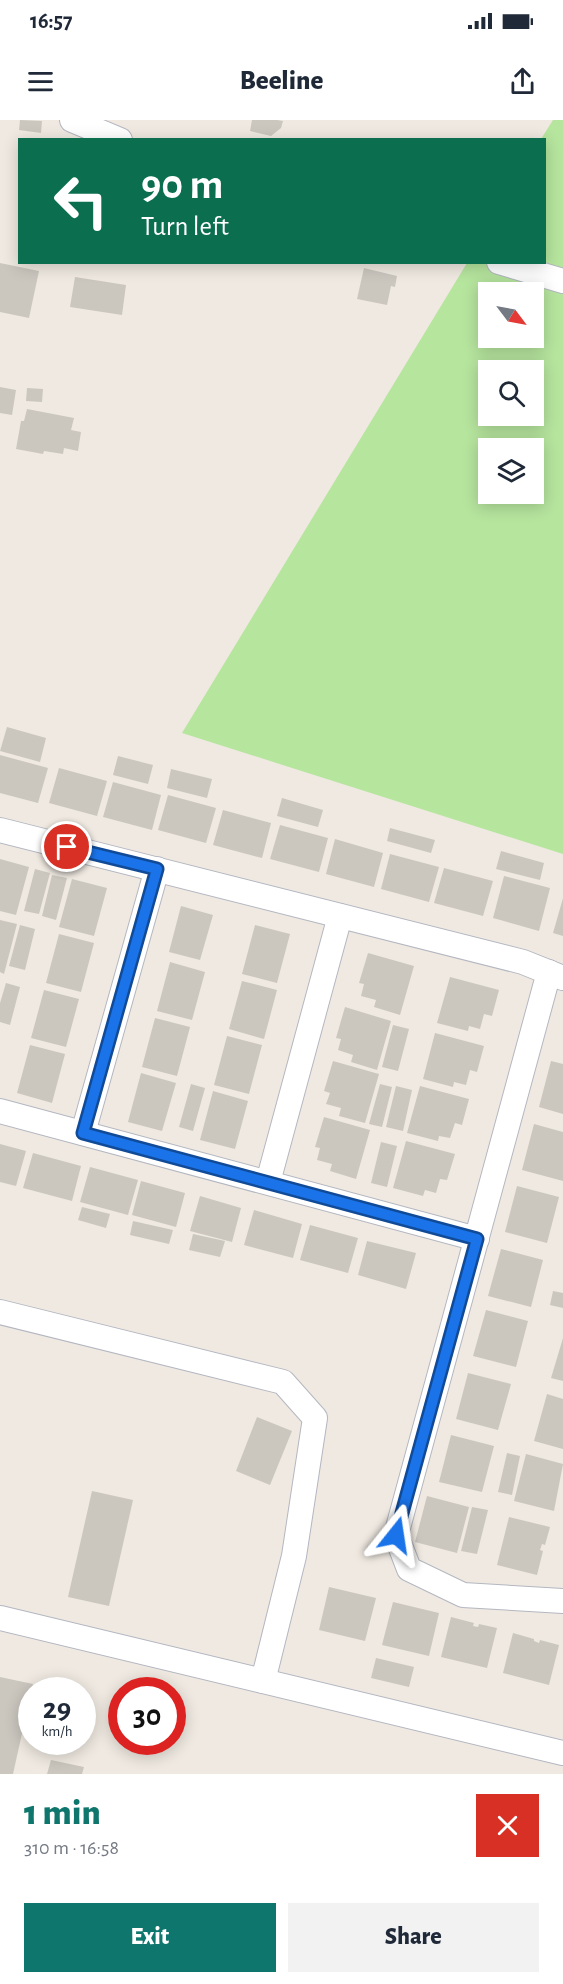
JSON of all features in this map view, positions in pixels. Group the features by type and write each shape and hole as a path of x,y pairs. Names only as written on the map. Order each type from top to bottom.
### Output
{"street":[{"path":"72,120 115,138"},
{"path":"506,264 563,281"},
{"path":"0,830 524,962 556,975 477,1239 396,1535 409,1569 463,1595 563,1601"},
{"path":"83,1133 157,869"},
{"path":"268,1182 340,916"},
{"path":"0,1111 477,1239"},
{"path":"0,1312 283,1382 315,1418 294,1556 263,1681"},
{"path":"0,1618 563,1753"}],"green space":[{"path":"553,120 563,120 563,854 182,733 466,264 546,264 546,138 542,138"}],"building":[{"path":"20,120 42,121 41,133 19,130"},
{"path":"252,120 283,121 281,128 271,136 250,131"},
{"path":"0,263 39,271 29,318 0,312"},
{"path":"364,268 397,276 395,287 391,286 387,305 357,299"},
{"path":"75,277 126,285 122,315 70,307"},
{"path":"0,387 16,390 12,415 0,413"},
{"path":"27,388 43,389 42,402 26,401"},
{"path":"27,409 74,418 71,430 81,432 78,451 64,448 63,454 44,451 43,454 16,449 21,421 24,421"},
{"path":"7,727 46,738 40,762 0,751"},
{"path":"0,755 48,768 38,803 0,793"},
{"path":"118,756 153,765 148,784 113,775"},
{"path":"59,768 107,781 97,816 49,803"},
{"path":"171,769 212,779 207,798 167,788"},
{"path":"113,782 161,795 152,830 103,817"},
{"path":"168,795 216,808 206,843 158,830"},
{"path":"282,798 323,810 318,827 277,816"},
{"path":"223,810 271,823 262,858 213,845"},
{"path":"280,825 328,838 319,872 270,859"},
{"path":"390,828 435,840 431,853 387,841"},
{"path":"335,839 383,853 374,887 326,874"},
{"path":"501,851 544,863 540,880 496,869"},
{"path":"390,854 439,867 429,902 381,889"},
{"path":"0,859 29,867 16,915 0,911"},
{"path":"444,868 493,881 483,916 434,903"},
{"path":"35,869 50,873 39,914 24,911"},
{"path":"52,875 67,878 56,920 42,916"},
{"path":"504,876 550,888 539,931 493,918"},
{"path":"72,879 107,888 94,936 59,927"},
{"path":"563,898 563,936 553,933"},
{"path":"181,906 213,915 200,960 169,952"},
{"path":"0,920 17,924 4,974 0,972"},
{"path":"20,925 35,929 25,970 9,966"},
{"path":"255,925 290,934 277,983 242,974"},
{"path":"59,934 94,943 81,992 46,983"},
{"path":"368,953 414,966 400,1015 374,1007 376,1000 361,996 364,984 359,983"},
{"path":"170,962 205,972 192,1020 157,1011"},
{"path":"450,977 499,990 492,1016 484,1014 480,1029 469,1026 468,1031 437,1023"},
{"path":"242,981 277,990 264,1039 229,1029"},
{"path":"6,983 20,987 10,1025 0,1022 0,1003"},
{"path":"44,990 79,999 66,1047 31,1038"},
{"path":"345,1007 391,1021 377,1070 351,1062 353,1055 338,1050 341,1039 336,1038"},
{"path":"155,1018 190,1027 177,1076 142,1067"},
{"path":"393,1025 409,1029 398,1071 382,1067"},
{"path":"435,1033 484,1046 477,1072 470,1070 466,1085 454,1082 453,1087 423,1079"},
{"path":"227,1036 262,1045 249,1094 214,1085"},
{"path":"30,1045 65,1054 52,1103 17,1093"},
{"path":"333,1061 379,1074 365,1123 339,1116 341,1108 326,1104 330,1093 324,1091"},
{"path":"551,1061 563,1064 563,1114 539,1107"},
{"path":"141,1073 176,1083 162,1131 128,1122"},
{"path":"191,1084 205,1088 193,1131 179,1127"},
{"path":"380,1084 392,1087 382,1127 369,1124"},
{"path":"396,1086 412,1090 403,1131 386,1127"},
{"path":"420,1086 469,1099 462,1125 455,1123 450,1138 439,1136 438,1141 407,1133"},
{"path":"213,1091 248,1101 235,1149 200,1140"},
{"path":"324,1117 370,1130 356,1179 330,1171 332,1164 317,1160 320,1148 315,1147"},
{"path":"534,1124 563,1132 563,1181 522,1170"},
{"path":"406,1141 455,1154 447,1180 440,1179 436,1193 425,1190 423,1196 393,1188"},
{"path":"381,1142 397,1146 387,1187 371,1183"},
{"path":"0,1144 26,1151 16,1186 0,1182"},
{"path":"33,1153 81,1166 72,1201 23,1188"},
{"path":"90,1167 138,1180 128,1215 80,1202"},
{"path":"141,1181 185,1193 176,1227 132,1215"},
{"path":"517,1186 559,1197 547,1243 505,1232"},
{"path":"200,1196 241,1208 232,1242 190,1231"},
{"path":"82,1207 110,1214 106,1228 78,1220"},
{"path":"254,1210 302,1224 293,1258 244,1245"},
{"path":"133,1221 173,1230 169,1244 130,1235"},
{"path":"310,1225 358,1238 348,1273 300,1260"},
{"path":"193,1234 225,1241 220,1257 189,1250"},
{"path":"367,1241 416,1253 406,1289 358,1275"},
{"path":"501,1249 543,1260 531,1307 488,1296"},
{"path":"553,1291 563,1293 563,1308 550,1305"},
{"path":"486,1310 528,1321 516,1367 473,1356"},
{"path":"563,1338 563,1381 551,1378"},
{"path":"468,1373 511,1384 498,1430 456,1419"},
{"path":"547,1394 563,1399 563,1449 534,1441"},
{"path":"257,1417 292,1431 270,1485 236,1471"},
{"path":"451,1435 494,1446 482,1492 439,1482"},
{"path":"507,1453 520,1456 512,1495 498,1492"},
{"path":"526,1454 563,1464 554,1511 514,1501"},
{"path":"92,1491 133,1500 109,1606 68,1597"},
{"path":"427,1496 469,1507 457,1553 415,1542"},
{"path":"472,1507 488,1510 477,1554 461,1551"},
{"path":"509,1517 550,1527 545,1545 542,1544 540,1550 543,1551 537,1575 497,1565"},
{"path":"329,1587 376,1598 365,1641 319,1630"},
{"path":"393,1602 439,1613 429,1656 382,1645"},
{"path":"451,1617 474,1623 473,1626 478,1627 479,1624 497,1628 487,1668 441,1657"},
{"path":"513,1633 534,1639 539,1643 540,1640 559,1645 549,1685 503,1673"},
{"path":"376,1658 414,1667 409,1687 371,1678"},
{"path":"0,1677 18,1681 18,1752 13,1774 0,1774"},
{"path":"51,1760 84,1767 82,1774 47,1774"}],"route":[{"path":"67,847 157,869 83,1133 477,1239 396,1535"}]}
